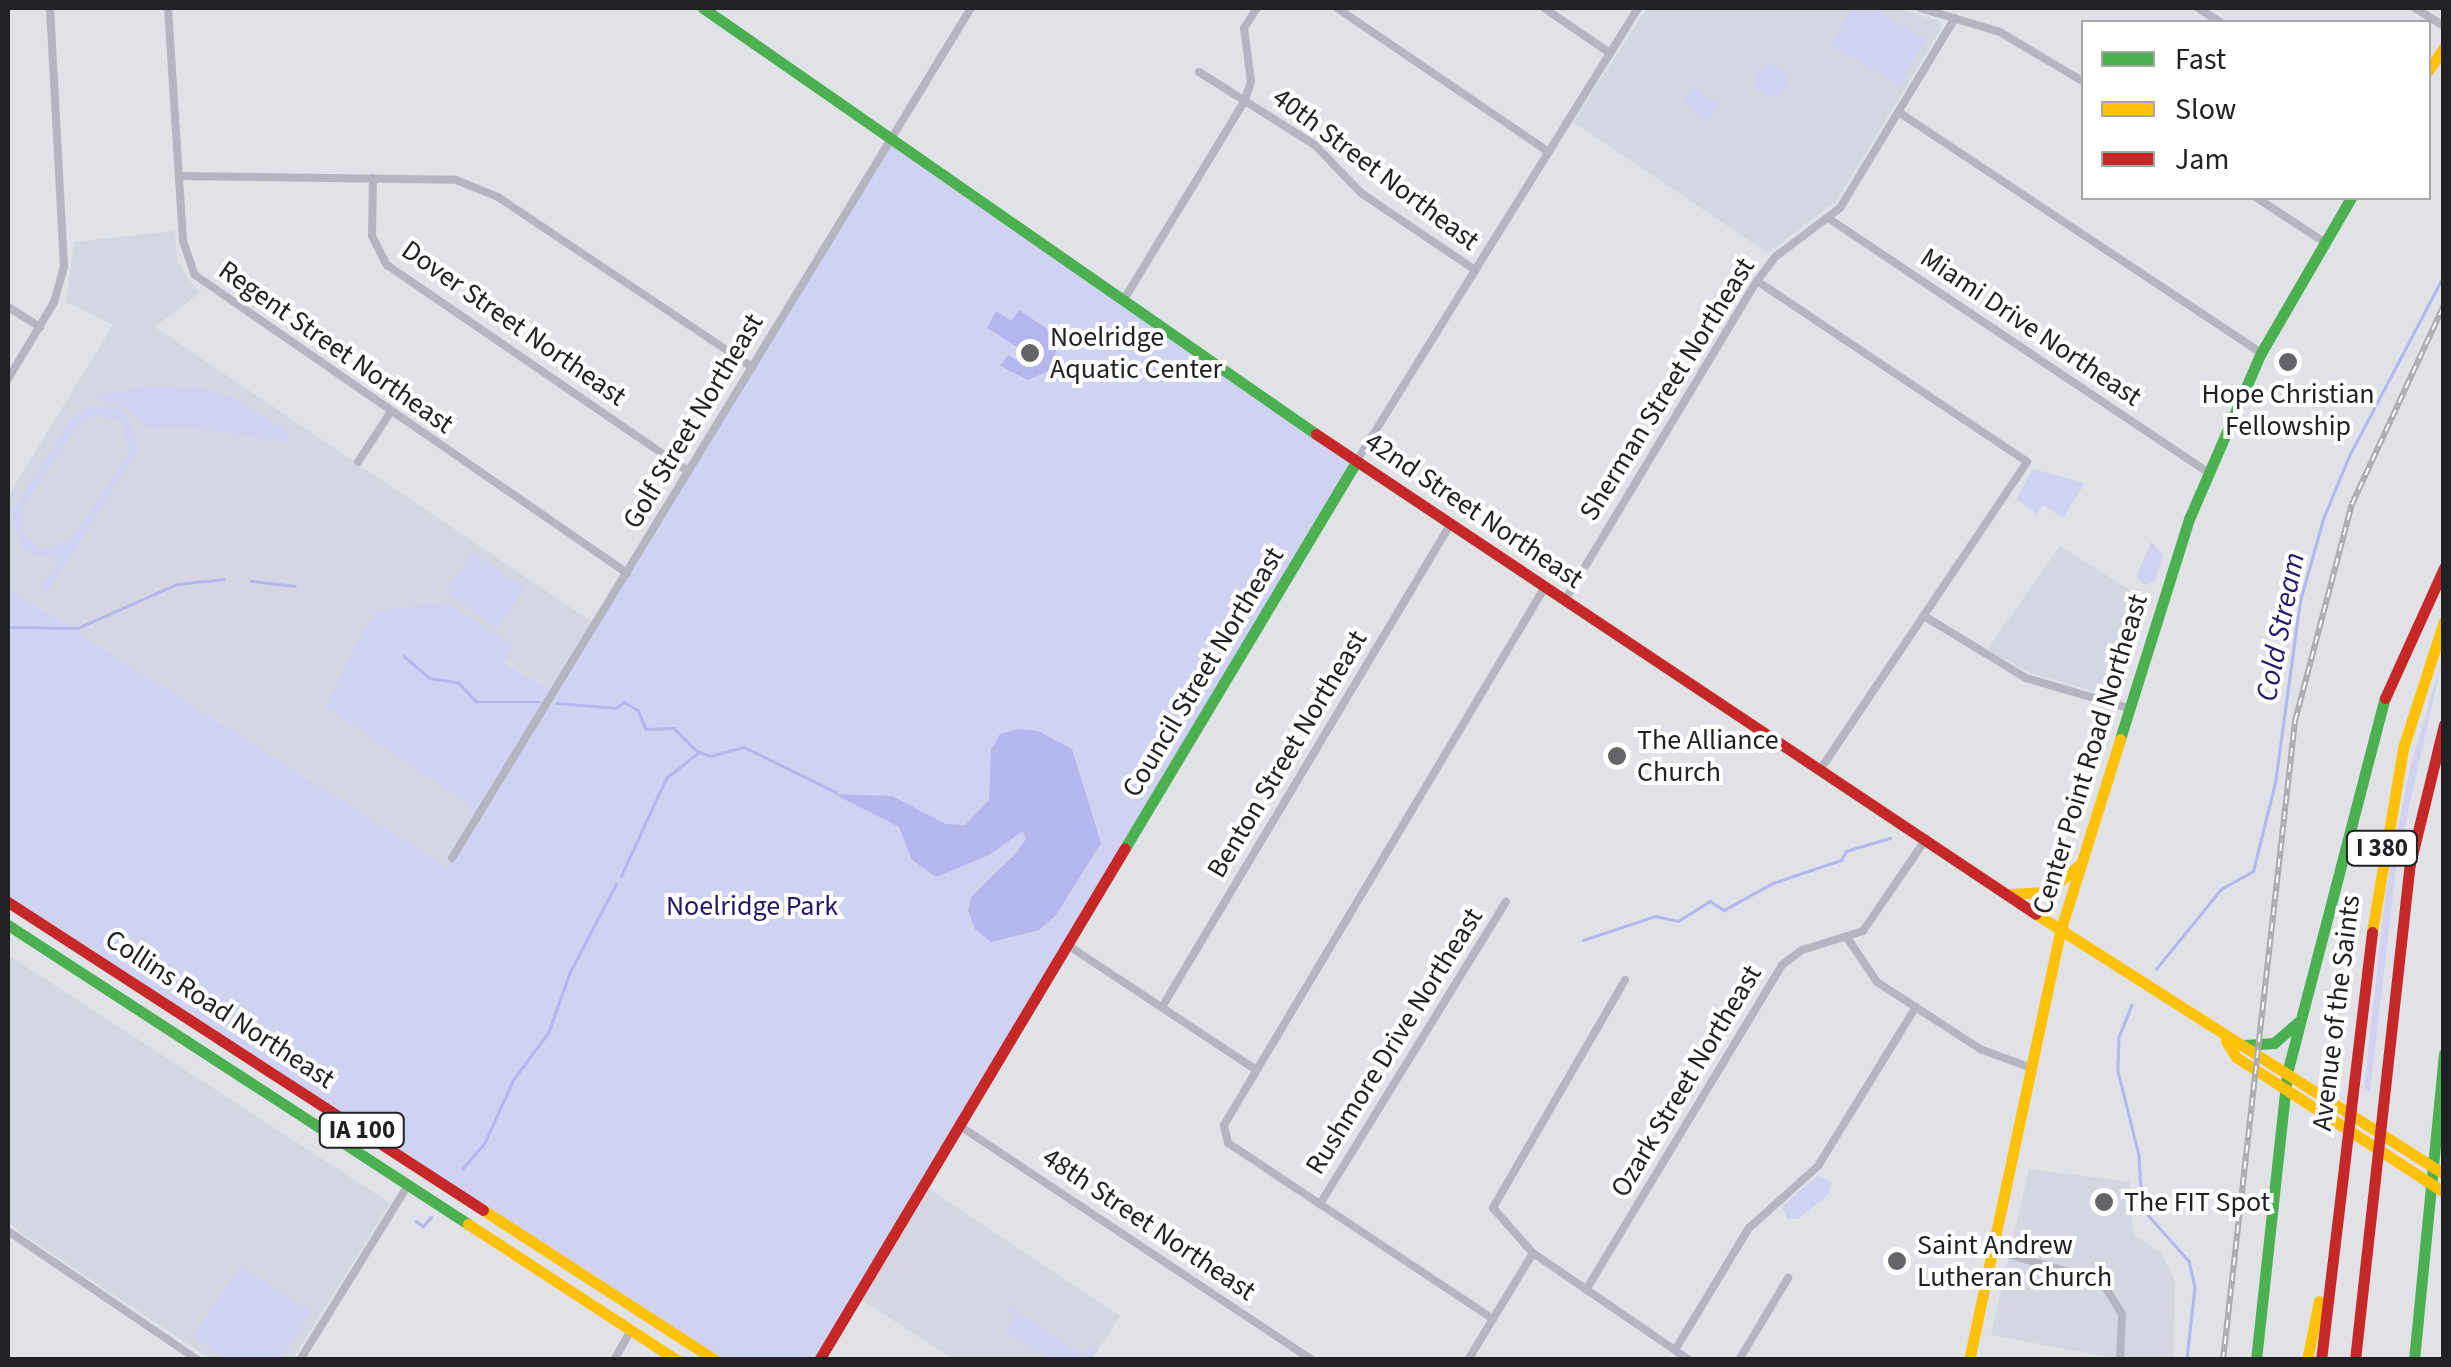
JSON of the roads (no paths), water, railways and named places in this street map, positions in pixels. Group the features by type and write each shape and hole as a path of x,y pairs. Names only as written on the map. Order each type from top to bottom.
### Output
{"main road":[{"name":"42nd Street Northeast","path":"703,8 1356,462 2226,1041 2244,1045 2438,1171"},
{"name":"Center Point Road Northeast","path":"1969,1360 2060,932 2128,708 2210,473 2261,353 2351,200"},
{"name":"Council Street Northeast","path":"819,1360 1356,462"},
{"path":"2256,1360 2287,1073 2365,757 2391,680 2444,568"},
{"name":"Avenue of the Saints","path":"2321,1360 2352,1081 2395,780 2444,621"},
{"name":"Avenue of the Saints","path":"2355,1360 2410,864 2444,724"},
{"path":"2003,892 2047,892 2081,862"},
{"name":"Collins Road Northeast","path":"8,902 715,1360"},
{"name":"Collins Road Northeast","path":"8,926 677,1360"},
{"path":"2244,1045 2282,1040 2301,1018"},
{"name":"42nd Street Northeast","path":"2226,1041 2236,1057 2438,1189"},
{"path":"2414,1360 2428,1229 2438,1189 2444,1053"},
{"name":"Collins Road Northeast","path":"408,1185 422,1180 523,1244 556,1256"},
{"path":"2428,1229 2444,1208"},
{"path":"2307,1360 2334,1226"}],"street":[{"path":"8,379 62,282 65,254 50,8"},
{"name":"Regent Street Northeast","path":"168,8 183,241 195,275 627,573"},
{"name":"Golf Street Northeast","path":"452,858 971,8"},
{"path":"1123,301 1245,100 1251,81 1244,28 1257,8"},
{"path":"1337,8 1548,152"},
{"path":"1544,8 1610,53"},
{"path":"1920,8 2026,44 2081,80"},
{"path":"2416,8 2444,26"},
{"name":"Council Street Northeast","path":"1356,462 1635,9"},
{"name":"Sherman Street Northeast","path":"1565,600 1757,281 1775,257 1828,218 1900,113 1955,18"},
{"name":"40th Street Northeast","path":"1199,72 1315,145 1361,193 1475,270"},
{"path":"1900,113 2261,353"},
{"path":"179,176 456,180 479,188 752,367"},
{"name":"Dover Street Northeast","path":"373,178 372,236 387,265 688,471"},
{"path":"2260,200 2324,242"},
{"name":"Miami Drive Northeast","path":"1828,218 2210,473"},
{"path":"1757,281 2027,462 1820,770"},
{"path":"8,307 40,327"},
{"path":"358,462 390,413"},
{"name":"Benton Street Northeast","path":"1162,1007 1450,524"},
{"path":"1493,1319 1228,1143 1224,1133 1256,1070 1545,587"},
{"path":"1924,616 2026,678 2128,708"},
{"path":"1926,839 1877,916 1848,940 1877,982 1980,1049 2031,1068"},
{"name":"Rushmore Drive Northeast","path":"1320,1204 1506,902"},
{"name":"Ozark Street Northeast","path":"1586,1290 1782,965 1802,950 1848,940"},
{"path":"1069,946 1256,1070"},
{"path":"1624,980 1495,1194 1493,1208 1533,1253 1689,1360"},
{"path":"1675,1350 1750,1228 1818,1166 1916,1007"},
{"name":"48th Street Northeast","path":"960,1126 1312,1360"},
{"path":"300,1360 408,1185"},
{"path":"8,1231 198,1360"},
{"path":"1994,1250 2102,1282 2122,1314 2120,1360"},
{"path":"1468,1360 1533,1253"},
{"path":"1739,1360 1788,1278"},
{"path":"614,1360 631,1332"}],"water":[{"path":"1019,310 1046,328 1057,348 1050,370 1028,380 1000,366 1008,355 1020,362 1031,344 1023,351 987,328 996,311 1011,321"},
{"path":"1018,729 1038,731 1072,749 1101,843 1056,915 1039,930 991,942 975,929 968,910 971,897 1017,852 1026,839 1023,831 989,855 936,877 912,860 899,827 834,794 892,796 946,824 965,825 989,800 991,750 1000,734"}],"waterway":[{"name":"Cold Stream","path":"2156,969 2221,889 2253,871 2275,783 2300,601 2323,519 2349,456 2444,275"},
{"path":"8,627 78,628 177,584 224,579"},
{"path":"251,581 295,586"},
{"path":"404,656 429,678 459,683 477,702 541,702"},
{"path":"557,703 616,708 624,702 638,710 646,729 674,728 697,751 710,756 744,747 836,792"},
{"path":"621,876 666,778 698,753"},
{"path":"1583,940 1655,916 1678,921 1710,901 1724,910 1773,883 1841,860 1846,851 1890,838"},
{"path":"462,1169 484,1144 513,1080 548,1033 570,972 616,884"},
{"name":"Cold Stream","path":"2132,1005 2119,1038 2118,1071 2139,1155 2142,1208 2189,1261 2195,1287 2187,1360"},
{"path":"416,1221 423,1226 431,1217"}],"railway":[{"path":"2223,1360 2295,721 2352,504 2444,305"}],"place":[{"name":"Noelridge Aquatic Center","path":"1030,353"},
{"name":"Hope Christian Fellowship","path":"2288,362"},
{"name":"The Alliance Church","path":"1617,756"},
{"name":"The FIT Spot","path":"2104,1202"},
{"name":"Saint Andrew Lutheran Church","path":"1897,1261"}],"park label":[{"name":"Noelridge Park","path":"752,906"}]}
